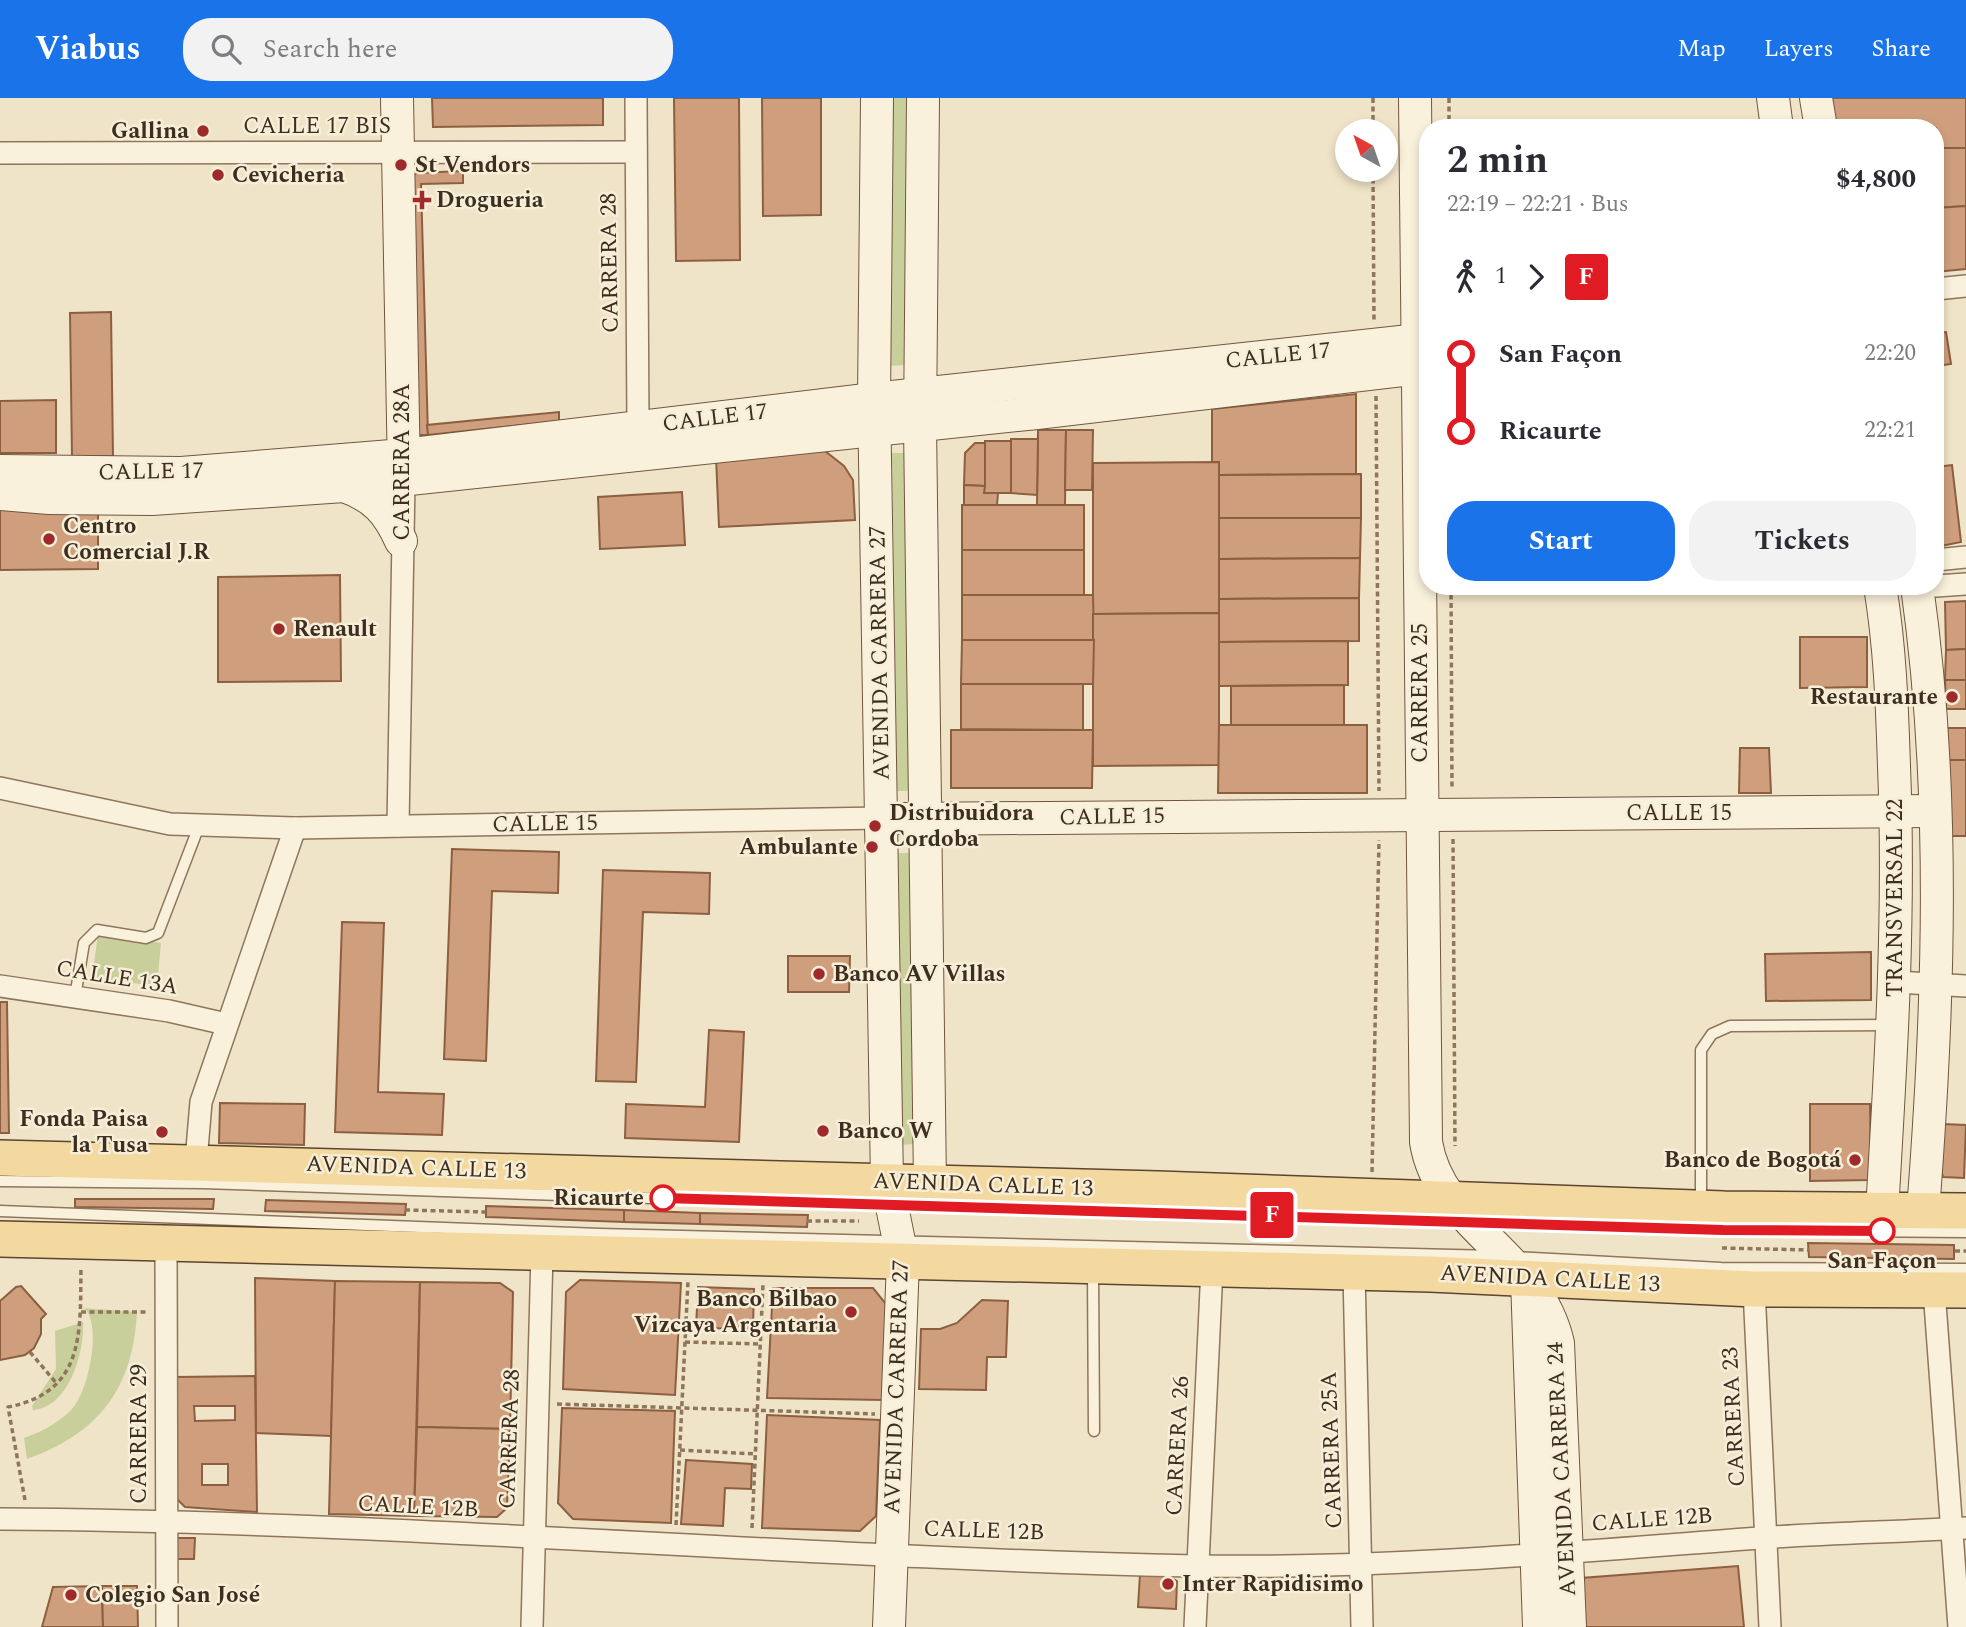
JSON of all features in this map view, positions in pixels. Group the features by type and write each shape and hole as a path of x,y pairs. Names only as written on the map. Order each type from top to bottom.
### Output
{"main road":[{"name":"AVENIDA CALLE 13","path":"0,1158 196,1161 890,1194 930,1184 1460,1210 1702,1208 1966,1211"},
{"name":"AVENIDA CALLE 13","path":"0,1239 764,1258 901,1250 1212,1277 1516,1267 1754,1289 1950,1290"}],"street":[{"name":"CARRERA 28A","path":"397,98 404,467 398,826"},
{"name":"CARRERA 28","path":"636,98 638,427"},
{"name":"AVENIDA CARRERA 27","path":"877,98 875,413 882,818 890,1194 901,1250 889,1627"},
{"name":"AVENIDA CARRERA 27","path":"923,98 920,410 930,1184"},
{"name":"CARRERA 25","path":"1415,98 1419,226"},
{"path":"1773,98 1776,119"},
{"path":"1816,98 1820,119"},
{"name":"CALLE 17 BIS","path":"0,153 635,152"},
{"path":"1944,288 1966,286"},
{"name":"CALLE 17","path":"0,494 49,498 152,499 344,486 404,467 638,427 920,410 1419,354"},
{"name":"CALLE 17","path":"0,471 170,473 404,467 875,413"},
{"path":"344,486 361,492 382,506 401,541"},
{"path":"1944,558 1966,557"},
{"path":"1944,585 1966,584"},
{"name":"CARRERA 25","path":"1422,595 1421,813 1426,1142 1435,1174 1460,1210"},
{"name":"TRANSVERSAL 22","path":"1881,595 1890,662 1896,812 1896,982 1882,1211"},
{"name":"TRANSVERSAL 22","path":"1919,595 1932,732 1933,811 1951,985 1923,1211"},
{"name":"CALLE 15","path":"0,788 170,824 295,828 882,818 1933,811"},
{"path":"196,1161 201,1102 295,828"},
{"path":"1896,982 1951,985"},
{"name":"CALLE 13A","path":"0,986 226,1024"},
{"name":"AVENIDA CARRERA 24","path":"1460,1210 1516,1267 1552,1319 1558,1343 1570,1627"},
{"name":"CARRERA 29","path":"166,1242 164,1520 167,1627"},
{"name":"CARRERA 28","path":"532,1627 542,1252"},
{"name":"AVENIDA CARRERA 24","path":"1516,1267 1539,1627"},
{"name":"CARRERA 25A","path":"1354,1272 1363,1627"},
{"name":"CARRERA 26","path":"1195,1627 1212,1277"},
{"name":"CARRERA 23","path":"1754,1289 1770,1627"},
{"path":"1950,1290 1959,1528 1959,1627"},
{"name":"CALLE 12B","path":"0,1519 164,1520 533,1539 1198,1566 1536,1556 1766,1538 1959,1528"},
{"path":"158,1527 158,1530 0,1528 158,1527"}],"lane":[{"path":"75,997 84,943 97,930 146,937 158,933 199,826"},
{"path":"1702,1208 1701,1050 1712,1034 1730,1026 1894,1025"},
{"path":"0,1181 890,1194 1460,1210 1723,1230 1966,1232"},
{"path":"0,1211 573,1233 901,1250 1516,1267 1966,1269"},
{"path":"1093,1265 1094,1431"}],"path":[{"path":"1373,98 1373,119"},
{"path":"1449,98 1449,119"},
{"path":"1372,1181 1380,814 1373,182"},
{"path":"1451,595 1455,1156"},
{"path":"405,1210 486,1212"},
{"path":"807,1221 859,1219 859,1228"},
{"path":"1722,1242 1722,1256"},
{"path":"1722,1248 1809,1250"},
{"path":"1955,1251 1966,1251"},
{"path":"675,1544 690,1256"},
{"path":"750,1548 764,1258"},
{"path":"28,1520 8,1407 39,1397 57,1384 71,1366 78,1348 80,1265"},
{"path":"80,1312 166,1312"},
{"path":"685,1342 761,1344"},
{"path":"30,1352 57,1384"},
{"path":"538,1403 897,1414"},
{"path":"680,1450 756,1454"}],"green space":[{"path":"890,98 906,98 905,365 888,366"},
{"path":"892,453 909,453 914,791 897,791"},
{"path":"893,853 913,853 918,1144 898,1145"},
{"path":"98,934 161,943 157,986 92,978"},
{"path":"84,1308 137,1312 134,1339 120,1385 93,1421 74,1436 27,1459 24,1438 49,1427 66,1415 83,1390 93,1344 90,1317"},
{"path":"83,1322 78,1362 65,1389 46,1407 33,1410 32,1406 56,1369 55,1331"}],"building":[{"path":"432,98 603,98 603,125 433,127"},
{"path":"674,98 739,98 740,260 676,261"},
{"path":"762,98 821,98 821,215 763,216"},
{"path":"1830,98 1966,98 1966,148 1944,148 1944,119 1834,119"},
{"path":"1944,148 1966,148 1966,206 1944,207"},
{"path":"463,171 463,183 421,184 428,435 418,435 410,180 416,173"},
{"path":"1966,206 1966,269 1944,271 1944,207"},
{"path":"111,312 113,456 72,457 70,313"},
{"path":"1944,332 1951,364 1944,365"},
{"path":"1356,394 1356,474 1219,475 1219,462 1212,462 1212,409"},
{"path":"56,400 56,453 0,453 0,401"},
{"path":"559,412 559,421 428,435 427,425"},
{"path":"1038,430 1066,430 1065,505 1037,505"},
{"path":"1066,430 1093,430 1092,490 1065,490"},
{"path":"1011,439 1038,439 1037,495 1011,493"},
{"path":"985,441 1011,441 1011,493 984,493"},
{"path":"975,443 985,443 985,486 964,485 965,453"},
{"path":"825,451 844,466 853,480 855,520 719,527 716,457"},
{"path":"1219,462 1219,613 1093,614 1093,463"},
{"path":"1952,465 1961,542 1944,545 1944,466"},
{"path":"1361,474 1361,518 1219,518 1219,475"},
{"path":"964,485 985,486 984,493 998,493 997,505 964,505"},
{"path":"682,492 685,545 600,549 598,497"},
{"path":"962,505 1084,505 1084,550 962,550"},
{"name":"Centro Comercial J.R","path":"98,508 98,569 0,570 0,510"},
{"path":"1219,518 1361,518 1360,558 1219,559"},
{"path":"962,550 1084,550 1084,595 962,595"},
{"path":"1360,558 1359,598 1219,599 1219,559"},
{"name":"Renault","path":"340,575 341,681 218,682 218,577"},
{"path":"962,595 1093,595 1094,640 962,640"},
{"path":"1359,598 1359,641 1219,642 1219,599"},
{"path":"1966,601 1966,649 1946,650 1945,602"},
{"path":"1219,613 1219,765 1093,766 1093,614"},
{"path":"1800,637 1867,637 1867,687 1800,688"},
{"path":"962,640 1094,640 1093,684 961,684"},
{"path":"1348,641 1348,685 1219,686 1219,642"},
{"path":"1966,649 1966,680 1945,680 1946,650"},
{"path":"1945,680 1966,680 1966,709 1946,709"},
{"path":"961,684 1083,684 1083,730 961,729"},
{"path":"1344,685 1344,725 1231,725 1231,686"},
{"path":"1219,725 1367,725 1367,793 1218,793"},
{"path":"1942,728 1966,728 1966,760 1946,760"},
{"path":"951,730 1093,730 1092,788 951,788"},
{"path":"1740,748 1769,748 1771,793 1739,793"},
{"path":"1946,760 1966,760 1966,836 1945,836"},
{"path":"452,849 559,852 558,893 492,891 486,1061 444,1059"},
{"path":"603,870 710,873 709,914 643,912 636,1082 596,1081"},
{"path":"342,922 384,923 378,1092 444,1094 442,1135 335,1132"},
{"path":"1871,952 1871,1000 1766,1001 1765,954"},
{"name":"Banco AV Villas","path":"788,956 850,956 849,992 788,992"},
{"path":"0,1002 7,1002 9,1133 0,1133"},
{"path":"709,1030 744,1032 739,1142 625,1138 626,1104 705,1107"},
{"path":"220,1103 305,1104 304,1145 219,1143"},
{"path":"1810,1104 1870,1104 1871,1180 1810,1181"},
{"path":"1943,1124 1966,1125 1964,1178 1943,1177 1940,1167"},
{"path":"75,1199 214,1199 213,1209 75,1207"},
{"path":"266,1200 406,1204 405,1215 265,1211"},
{"path":"486,1206 624,1210 624,1222 486,1217"},
{"path":"624,1210 700,1213 700,1224 624,1222"},
{"path":"700,1213 808,1215 807,1227 700,1224"},
{"name":"San Façon","path":"1808,1243 1954,1245 1954,1259 1809,1257"},
{"path":"255,1278 335,1281 331,1436 256,1433"},
{"path":"580,1280 681,1283 675,1395 563,1389 566,1292"},
{"path":"335,1281 420,1282 414,1516 329,1514"},
{"path":"420,1282 500,1283 513,1292 510,1429 417,1427"},
{"path":"21,1286 46,1314 41,1319 41,1334 34,1348 25,1355 0,1360 0,1301"},
{"path":"698,1287 754,1289 753,1329 696,1328"},
{"path":"773,1288 873,1288 886,1304 883,1400 767,1398"},
{"path":"982,1300 1008,1301 1006,1357 987,1357 986,1390 919,1389 921,1329 940,1329 957,1323"},
{"path":"255,1376 257,1512 185,1507 176,1498 174,1377","holes":["194,1406 235,1406 235,1420 195,1421","202,1464 228,1464 228,1485 202,1485"]},
{"path":"562,1408 675,1411 671,1523 573,1519 558,1503"},
{"path":"767,1415 880,1420 876,1516 860,1531 762,1528"},
{"path":"417,1427 510,1429 507,1508 497,1517 414,1516"},
{"path":"686,1460 752,1464 751,1489 725,1488 723,1526 681,1524"},
{"path":"173,1538 195,1538 194,1559 173,1559"},
{"path":"1738,1566 1744,1627 1584,1627 1581,1578"},
{"path":"1140,1574 1168,1576 1177,1581 1176,1609 1138,1607"},
{"path":"102,1586 103,1627 42,1627 53,1587"},
{"path":"102,1586 137,1586 138,1627 103,1627"}],"bus line":[{"name":"F","path":"663,1198 1264,1214 1723,1230 1882,1231"}],"place":[{"name":"Gallina","path":"203,131"},
{"name":"St Vendors","path":"401,165"},
{"name":"Cevicheria","path":"218,175"},
{"name":"Drogueria","path":"422,200"},
{"name":"Centro Comercial J.R","path":"49,539"},
{"name":"Renault","path":"279,629"},
{"name":"Restaurante","path":"1952,697"},
{"name":"Distribuidora Cordoba","path":"875,826"},
{"name":"Ambulante","path":"872,847"},
{"name":"Banco AV Villas","path":"819,974"},
{"name":"Banco W","path":"823,1131"},
{"name":"Fonda Paisa la Tusa","path":"162,1132"},
{"name":"Banco de Bogotá","path":"1855,1160"},
{"name":"Ricaurte","path":"663,1198"},
{"name":"San Façon","path":"1882,1231"},
{"name":"Banco Bilbao Vizcaya Argentaria","path":"851,1312"},
{"name":"Inter Rapidisimo","path":"1168,1584"},
{"name":"Colegio San José","path":"71,1595"}]}
